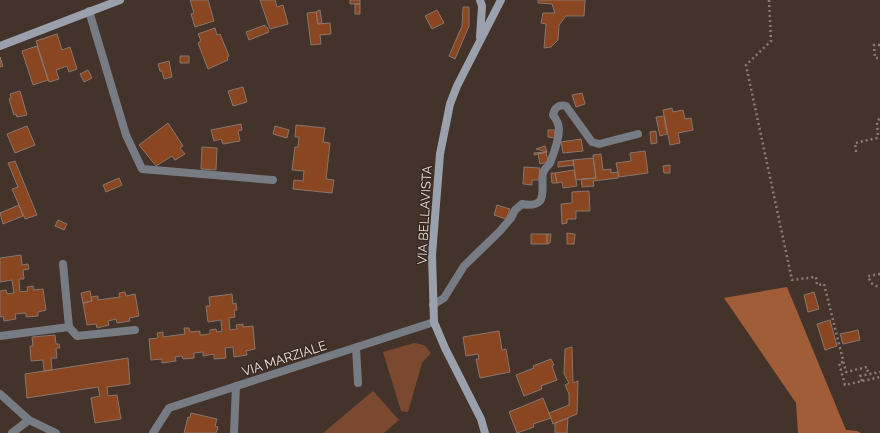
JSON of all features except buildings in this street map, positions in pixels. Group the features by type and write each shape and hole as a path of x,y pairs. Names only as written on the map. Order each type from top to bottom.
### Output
{"street":[{"path":"0,46 120,0"},
{"path":"480,0 482,6 480,41"},
{"name":"VIA BELLAVISTA","path":"485,433 481,419 444,348 434,322 432,255 440,154 450,104 456,86 501,0"},
{"path":"89,11 126,135 142,169 273,180"},
{"path":"433,305 444,298 464,266 500,231 511,218 515,210 522,204 528,205 540,201 542,194 543,172 550,164 559,130 558,124 553,115 557,107 566,106 592,142 600,144 638,134"},
{"path":"63,264 69,327 77,336 135,330"},
{"name":"VIA MARZIALE","path":"153,433 169,408 434,322"},
{"path":"0,336 69,327"},
{"path":"356,348 358,383"},
{"path":"234,433 236,386"},
{"path":"0,394 29,420 56,433"},
{"path":"12,433 29,420"}],"path":[{"path":"769,0 770,41 746,65 792,280 816,277 817,285 824,284 846,372 867,367 868,374"},
{"path":"880,45 874,45 875,58 880,58"},
{"path":"856,152 855,143 877,138 876,122 880,118"},
{"path":"880,274 868,276 870,283 880,288"},
{"path":"843,362 839,363 845,384 880,377"},
{"path":"862,381 860,376 880,372"}],"shaded area":[{"path":"787,287 846,430 861,433 798,433 796,403 724,298"},
{"path":"414,343 424,345 431,353 422,363 408,412 401,411 383,352"},
{"path":"373,391 399,420 384,433 323,433"}]}
